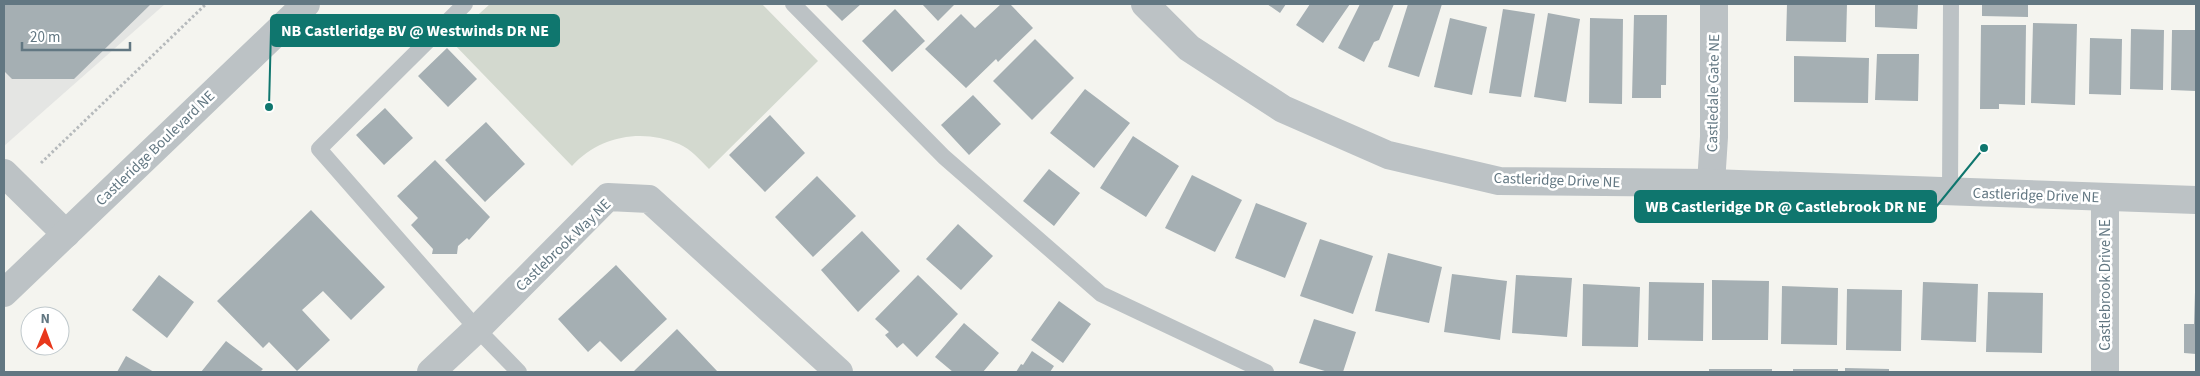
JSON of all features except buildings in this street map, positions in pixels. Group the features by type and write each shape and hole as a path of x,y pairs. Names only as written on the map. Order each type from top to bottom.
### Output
{"street":[{"name":"Castleridge Boulevard NE","path":"4,293 306,4"},
{"name":"Castleridge Drive NE","path":"1145,4 1189,48 1283,109 1388,155 1499,180 1711,183 2196,200"},
{"name":"Castledale Gate NE","path":"1711,183 1714,137 1714,4"},
{"path":"10,179 66,234"},
{"name":"Castlebrook Way NE","path":"431,372 477,329 608,197 648,199 839,372"},
{"name":"Castlebrook Drive NE","path":"2105,198 2105,372"}],"lane":[{"path":"465,4 318,149 477,329 519,372"},
{"path":"793,4 944,156 1101,294 1266,372"},
{"path":"1950,192 1951,4"}],"path":[{"path":"10,179 206,4"}],"shaded area":[{"path":"4,4 165,4 4,146"},
{"path":"490,4 762,4 818,61 709,169 683,146 650,136 622,138 608,142 583,156 572,166 450,40"}],"place":[{"name":"NB Castleridge BV @ Westwinds DR NE","path":"269,107"},
{"name":"WB Castleridge DR @ Castlebrook DR NE","path":"1984,148"}]}
